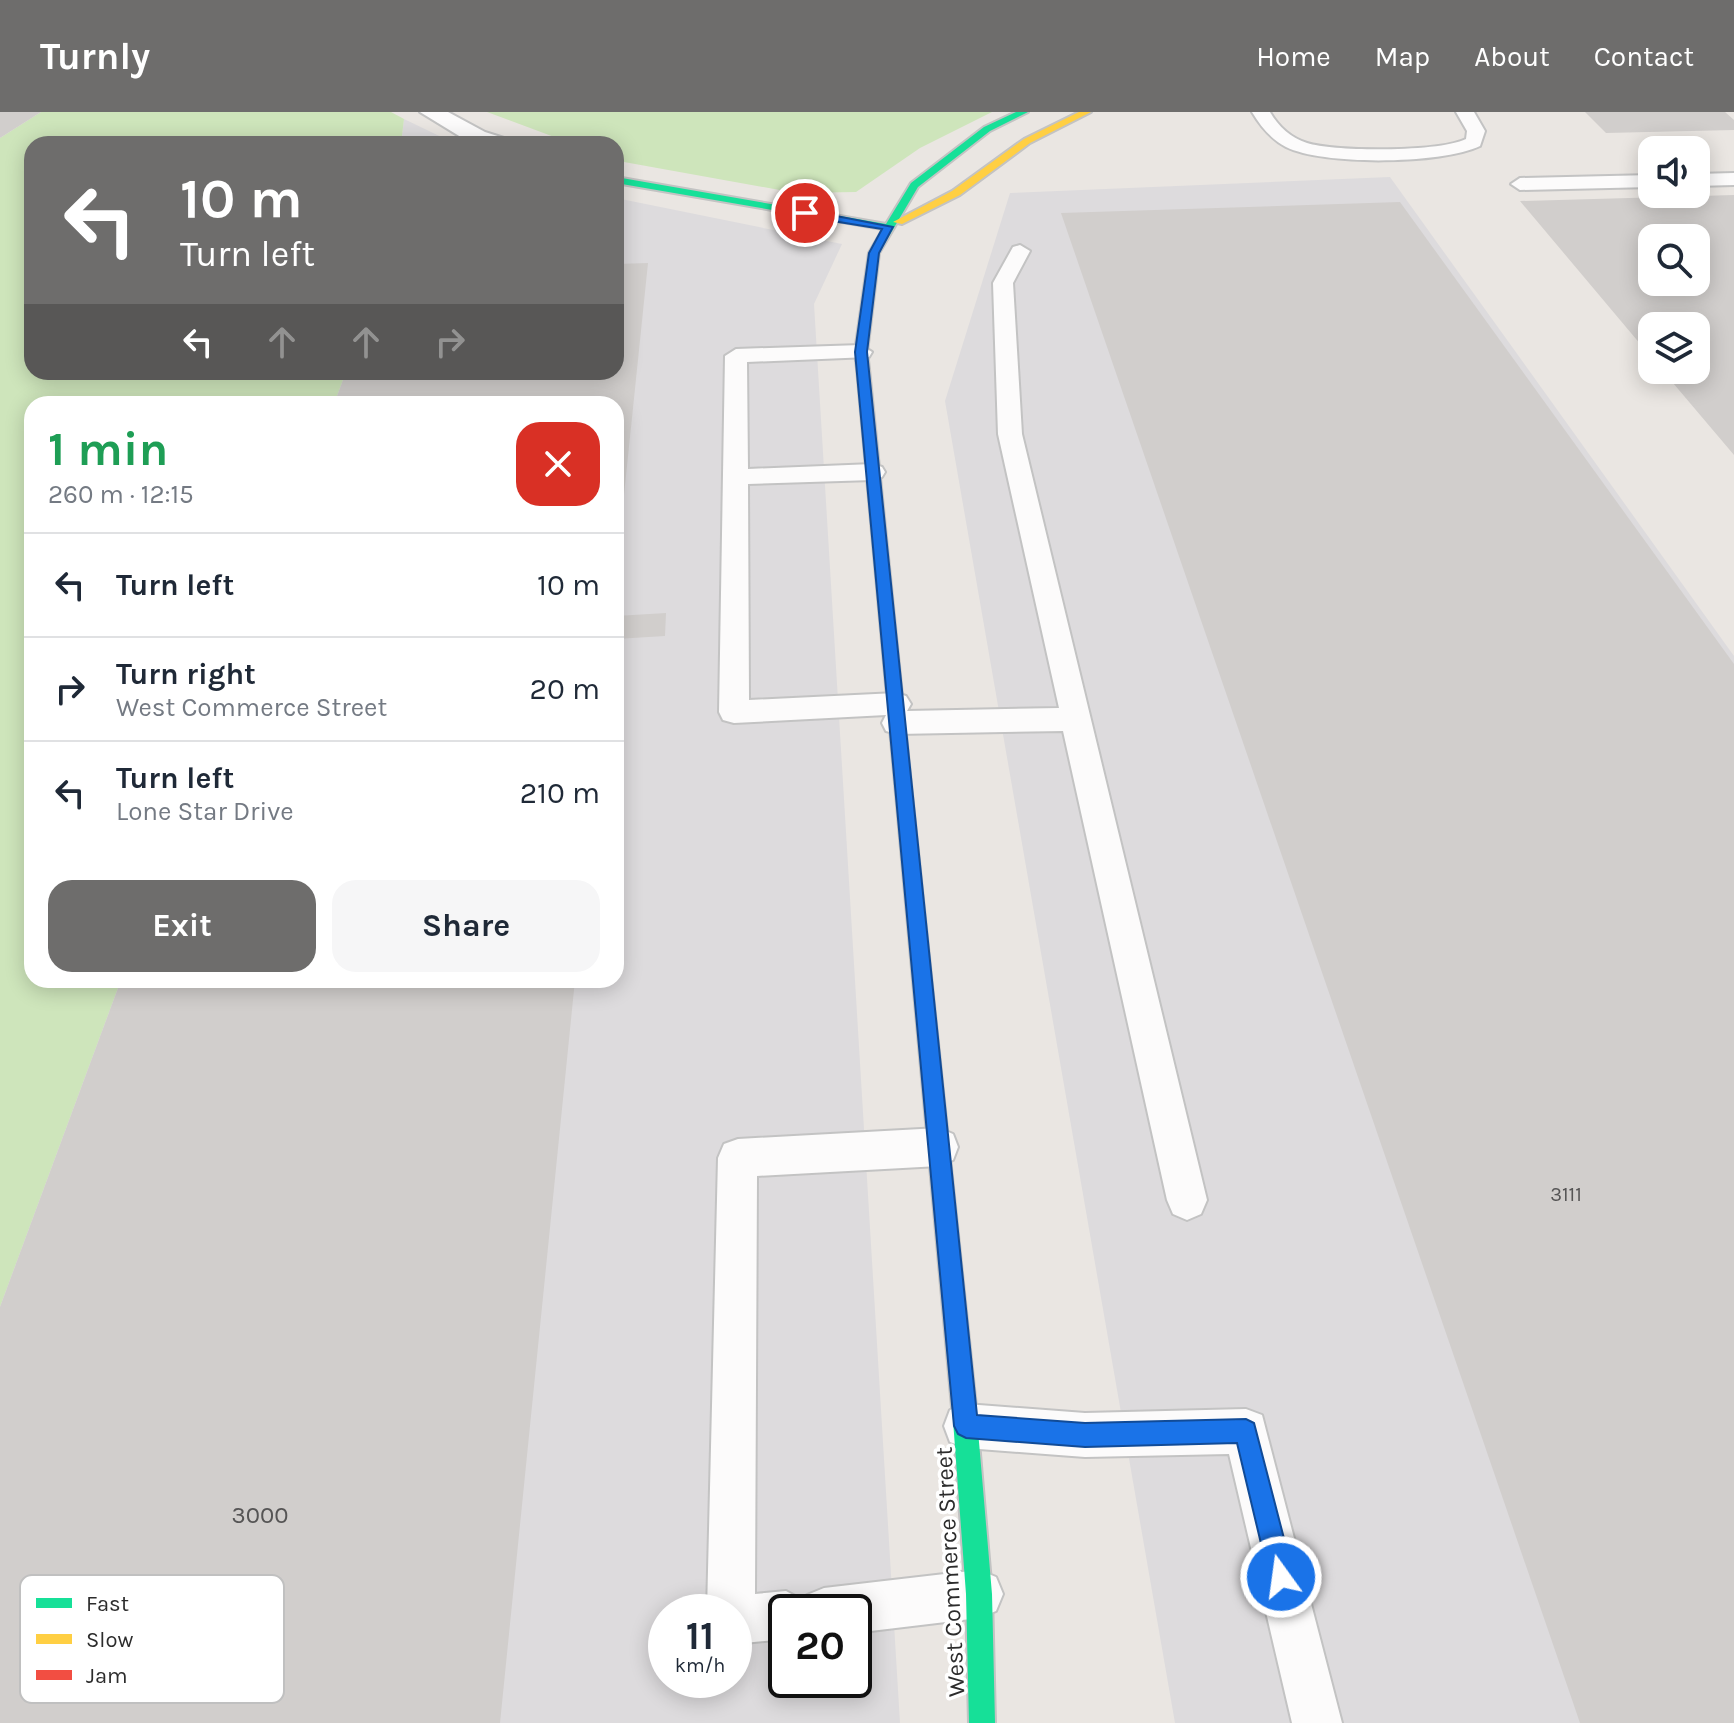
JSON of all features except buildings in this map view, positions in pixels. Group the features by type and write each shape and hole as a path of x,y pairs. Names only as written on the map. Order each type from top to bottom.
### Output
{"street":[{"path":"431,112 475,136"},
{"name":"West Commerce Street","path":"982,1723 979,1594 966,1426 861,352 874,253 914,185 987,129 1023,112"},
{"path":"624,181 888,227 956,193 1027,141 1086,112"}],"lane":[{"path":"1261,112 1272,129 1286,141 1308,150 1337,152 1456,150 1474,142 1476,131 1465,112"},
{"path":"1710,180 1734,179"},
{"path":"1520,184 1638,181"},
{"path":"1020,251 1003,283 1010,434 1187,1200"},
{"path":"861,352 736,356 734,712 1078,719"},
{"path":"735,477 873,472"},
{"path":"731,1594 738,1158 939,1147"},
{"path":"966,1426 1085,1435 1246,1431 1317,1723"},
{"path":"872,1606 979,1594"}],"shaded area":[{"path":"404,119 439,136 402,136"},
{"path":"1390,177 1734,656 1734,1723 1175,1723 945,401 1010,193"},
{"path":"624,200 842,244 814,304 900,1723 0,1723 0,1307 118,988 624,988 624,396 337,396 343,380 624,380"}],"green space":[{"path":"41,112 391,112 404,119 402,136 24,136 24,380 343,380 337,396 24,396 24,988 118,988 0,1307 0,138"},
{"path":"487,112 992,112 920,148 856,192 796,193 624,162 624,136 552,136"}],"traffic: fast":[{"path":"863,369 861,352 874,253 914,185 987,129 1023,112"},
{"path":"624,181 888,227"},
{"path":"964,1407 979,1594 982,1723"}],"traffic: slow":[{"path":"898,222 956,193 1027,141 1086,112"},
{"path":"863,369 904,794"}],"traffic: jam":[{"path":"904,794 964,1407"}],"route":[{"path":"805,213 888,227 874,253 861,352 966,1426 1085,1435 1246,1431 1281,1577"}]}
